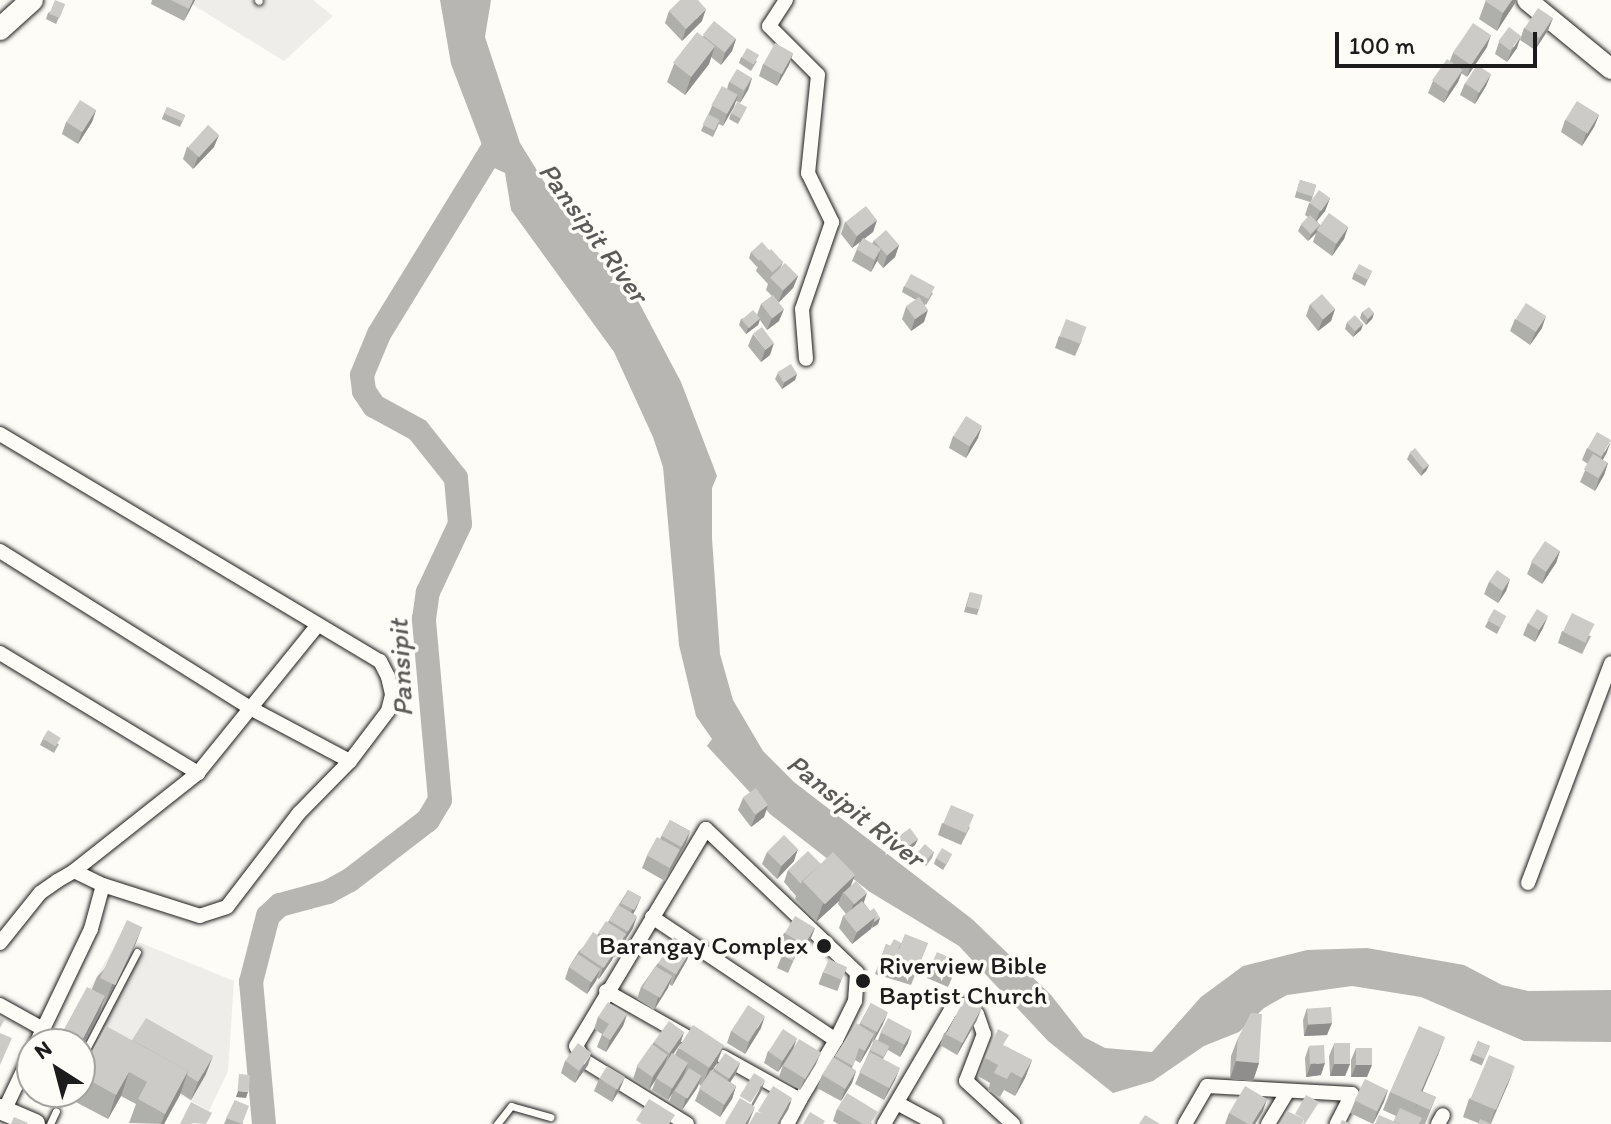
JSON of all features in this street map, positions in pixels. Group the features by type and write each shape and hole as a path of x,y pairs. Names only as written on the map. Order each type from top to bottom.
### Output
{"main road":[{"path":"0,29 32,0"}],"street":[{"path":"786,0 769,26 805,57 818,75 808,173 832,222 802,309 806,359"},
{"path":"1527,0 1611,69"},
{"path":"0,434 380,661 392,695 388,711 350,761 299,813 227,907 216,914 200,916 103,885 74,871"},
{"path":"0,551 252,709 350,761"},
{"path":"0,943 40,893 74,871 198,773 317,626"},
{"path":"0,653 198,773"},
{"path":"1528,883 1611,663"},
{"path":"687,1124 579,1055 576,1046 606,991 706,829 857,973 855,1001 787,1124"},
{"path":"43,1028 91,929 103,885"},
{"path":"652,917 836,1040"},
{"path":"606,991 800,1100"},
{"path":"0,1005 41,1028"},
{"path":"884,1124 951,1010 962,1005 977,1014 984,1034 966,1081 1013,1124"},
{"path":"16,1083 2,1110 35,1124"},
{"path":"1185,1124 1207,1086 1352,1094 1337,1124"},
{"path":"1268,1124 1287,1092"},
{"path":"897,1103 936,1124"}],"lane":[{"path":"96,1030 137,952"},
{"path":"497,1124 511,1106 550,1117"},
{"path":"50,1124 56,1111"}],"shaded area":[{"path":"185,0 313,0 333,16 284,61"},
{"path":"440,0 491,0 485,37 520,143 561,209 636,297 681,382 717,476 712,488 712,538 720,654 733,700 763,751 794,782 972,919 1051,995 1084,1037 1105,1048 1152,1052 1201,997 1243,966 1307,950 1367,948 1464,965 1502,985 1528,991 1611,990 1611,1042 1524,1041 1421,997 1352,986 1287,995 1264,1008 1239,1032 1204,1046 1153,1081 1113,1093 1048,1041 959,946 870,892 770,814 707,746 712,739 696,716 679,645 663,467 653,437 614,352 511,210 505,173 473,158 482,145 451,64"},
{"path":"121,935 234,981 228,1071 209,1111 96,1051 96,1028 66,1028"}],"building":[{"path":"55,0 65,4 60,18 49,14"},
{"path":"171,0 193,0 189,9"},
{"path":"680,0 698,0 706,9 686,29 669,11"},
{"path":"1486,0 1512,0 1503,13"},
{"path":"1538,8 1553,18 1540,38 1525,28"},
{"path":"714,21 736,39 724,53 703,35"},
{"path":"1473,23 1491,35 1471,65 1453,53"},
{"path":"1509,27 1521,36 1510,50 1498,41"},
{"path":"697,32 715,46 691,77 673,63"},
{"path":"775,43 793,53 782,74 763,64"},
{"path":"747,48 759,55 754,65 742,58"},
{"path":"1447,59 1463,70 1448,91 1432,80"},
{"path":"1477,65 1491,74 1479,93 1465,83"},
{"path":"737,69 752,78 744,91 729,82"},
{"path":"722,86 738,95 727,114 711,105"},
{"path":"80,100 96,110 82,132 66,122"},
{"path":"1577,101 1599,115 1587,133 1565,120"},
{"path":"737,102 747,107 741,119 731,114"},
{"path":"167,107 185,115 182,122 164,113"},
{"path":"708,114 720,120 714,131 703,125"},
{"path":"208,125 219,135 199,157 188,147"},
{"path":"1300,180 1316,185 1313,196 1296,191"},
{"path":"1319,190 1330,198 1321,211 1310,203"},
{"path":"866,206 877,220 857,236 846,222"},
{"path":"1329,213 1348,227 1336,244 1317,230"},
{"path":"1310,215 1320,225 1311,234 1301,224"},
{"path":"886,230 899,245 887,256 874,240"},
{"path":"863,238 881,249 874,260 856,249"},
{"path":"762,242 770,251 759,261 751,252"},
{"path":"771,249 783,262 772,272 760,259"},
{"path":"785,263 798,276 783,291 770,278"},
{"path":"1359,264 1372,271 1368,280 1354,273"},
{"path":"911,274 935,287 928,299 904,286"},
{"path":"1322,294 1335,309 1323,320 1310,304"},
{"path":"773,295 784,309 772,318 761,304"},
{"path":"919,297 928,310 915,319 906,306"},
{"path":"1526,303 1546,316 1536,332 1516,319"},
{"path":"1369,307 1374,313 1368,319 1362,312"},
{"path":"753,310 760,318 749,328 742,320"},
{"path":"1355,315 1363,324 1355,331 1347,322"},
{"path":"1066,319 1087,327 1080,344 1060,336"},
{"path":"762,327 774,343 765,350 753,334"},
{"path":"791,364 797,374 783,383 777,372"},
{"path":"966,416 982,426 969,446 953,436"},
{"path":"1597,432 1611,440 1601,456 1588,448"},
{"path":"1415,448 1429,465 1423,470 1410,452"},
{"path":"1593,454 1608,463 1598,478 1584,469"},
{"path":"1545,541 1560,551 1546,572 1531,562"},
{"path":"1497,570 1510,579 1502,591 1489,581"},
{"path":"970,592 983,595 979,610 967,607"},
{"path":"1494,609 1506,616 1500,627 1488,620"},
{"path":"1537,609 1548,616 1539,630 1528,623"},
{"path":"1572,613 1594,624 1585,643 1563,632"},
{"path":"48,730 61,738 55,746 43,738"},
{"path":"756,788 768,805 755,814 743,797"},
{"path":"951,805 974,815 966,833 943,823"},
{"path":"670,820 690,831 681,847 661,836"},
{"path":"910,828 918,839 907,848 899,836"},
{"path":"784,835 798,849 781,866 767,852"},
{"path":"657,837 680,850 670,868 647,855"},
{"path":"925,844 934,852 927,859 918,851"},
{"path":"942,848 952,854 946,864 936,858"},
{"path":"808,851 821,864 801,884 788,870"},
{"path":"833,852 855,875 825,904 803,881"},
{"path":"856,881 867,893 854,904 844,893"},
{"path":"628,890 641,897 634,910 621,903"},
{"path":"862,901 875,917 857,932 843,916"},
{"path":"618,905 637,916 628,932 609,921"},
{"path":"874,908 880,918 874,922 875,917 870,911"},
{"path":"795,916 815,928 804,945 785,933"},
{"path":"127,920 142,927 115,985 100,978"},
{"path":"606,921 626,934 619,946 598,933"},
{"path":"593,932 617,948 604,968 580,952"},
{"path":"905,934 928,943 915,973 879,962 886,944 899,949"},
{"path":"674,937 692,948 676,974 658,964"},
{"path":"788,939 800,944 793,961 781,956"},
{"path":"894,939 901,943 898,949 890,946"},
{"path":"937,952 959,962 953,975 931,966"},
{"path":"578,954 600,969 591,982 569,967"},
{"path":"829,959 847,967 842,980 823,972"},
{"path":"655,966 672,976 660,998 642,988"},
{"path":"87,987 105,996 88,1028 65,1028"},
{"path":"965,998 982,1007 963,1043 946,1034"},
{"path":"608,1002 627,1014 610,1040 602,1035 609,1024 598,1017"},
{"path":"871,1003 888,1012 877,1032 860,1023"},
{"path":"748,1005 765,1016 748,1042 731,1031"},
{"path":"1331,1007 1332,1023 1308,1025 1307,1009"},
{"path":"1251,1013 1262,1014 1259,1063 1236,1061 1238,1038"},
{"path":"146,1018 213,1056 198,1082 187,1075 188,1071 132,1040"},
{"path":"888,1018 912,1031 904,1045 880,1032"},
{"path":"669,1021 684,1032 669,1053 654,1042"},
{"path":"856,1023 874,1034 865,1051 859,1048 853,1066 835,1056"},
{"path":"693,1025 724,1045 709,1068 678,1048"},
{"path":"106,1026 188,1071 165,1114 138,1099 147,1082 129,1072 116,1095 96,1084 96,1044"},
{"path":"1419,1026 1445,1037 1421,1091 1436,1097 1430,1110 1390,1092"},
{"path":"783,1029 797,1038 783,1061 768,1052"},
{"path":"998,1029 1009,1035 1003,1045 1032,1060 1022,1078 1011,1072 1007,1079 994,1073 998,1065 985,1058"},
{"path":"0,1033 12,1038 0,1065"},
{"path":"799,1039 821,1052 805,1079 783,1066"},
{"path":"875,1039 889,1046 884,1057 870,1050"},
{"path":"1478,1041 1490,1046 1484,1059 1473,1054"},
{"path":"578,1043 592,1053 579,1071 565,1061"},
{"path":"1334,1043 1350,1043 1350,1064 1334,1064"},
{"path":"652,1044 668,1055 652,1077 637,1066"},
{"path":"1324,1045 1325,1063 1310,1064 1309,1046"},
{"path":"1356,1048 1372,1048 1372,1065 1356,1065"},
{"path":"870,1052 900,1068 889,1088 859,1072"},
{"path":"672,1053 688,1063 672,1089 656,1078"},
{"path":"725,1053 740,1063 729,1079 714,1069"},
{"path":"1489,1055 1515,1066 1496,1110 1470,1099"},
{"path":"833,1057 856,1071 845,1089 822,1075"},
{"path":"607,1066 625,1077 617,1090 599,1079"},
{"path":"689,1068 702,1076 687,1099 675,1091"},
{"path":"711,1070 736,1086 724,1105 699,1088"},
{"path":"754,1073 765,1080 751,1103 740,1096"},
{"path":"239,1074 250,1075 248,1092 238,1091"},
{"path":"1365,1079 1387,1090 1377,1112 1354,1101"},
{"path":"773,1086 792,1098 777,1124 749,1124 756,1112 761,1113 758,1111"},
{"path":"1245,1086 1267,1099 1252,1124 1229,1113"},
{"path":"847,1093 878,1112 870,1124 863,1124 837,1109"},
{"path":"1306,1095 1319,1102 1303,1124 1304,1119 1295,1114"},
{"path":"740,1098 755,1107 745,1124 726,1124 725,1123"},
{"path":"649,1099 675,1115 669,1124 642,1124 636,1120"},
{"path":"235,1100 249,1106 242,1124 226,1118"},
{"path":"191,1102 212,1113 206,1124 180,1124"},
{"path":"1400,1108 1422,1118 1419,1124 1394,1121"},
{"path":"1287,1111 1304,1119 1302,1124 1280,1124"},
{"path":"810,1112 825,1121 823,1124 803,1124"},
{"path":"1145,1115 1160,1124 1139,1124"},
{"path":"1379,1115 1400,1124 1375,1124"},
{"path":"14,1117 28,1123 11,1124"}],"waterway":[{"name":"Pansipit","path":"264,1124 251,982 268,916 280,905 328,892 350,880 428,820 440,800 424,619 428,592 460,524 456,478 418,430 374,406 364,391 362,375 379,334 494,146"}],"place":[{"name":"Barangay Complex","path":"824,946"},
{"name":"Riverview Bible Baptist Church","path":"863,981"}],"water label":[{"name":"Pansipit River","path":"594,232"},
{"name":"Pansipit River","path":"856,810"}]}
